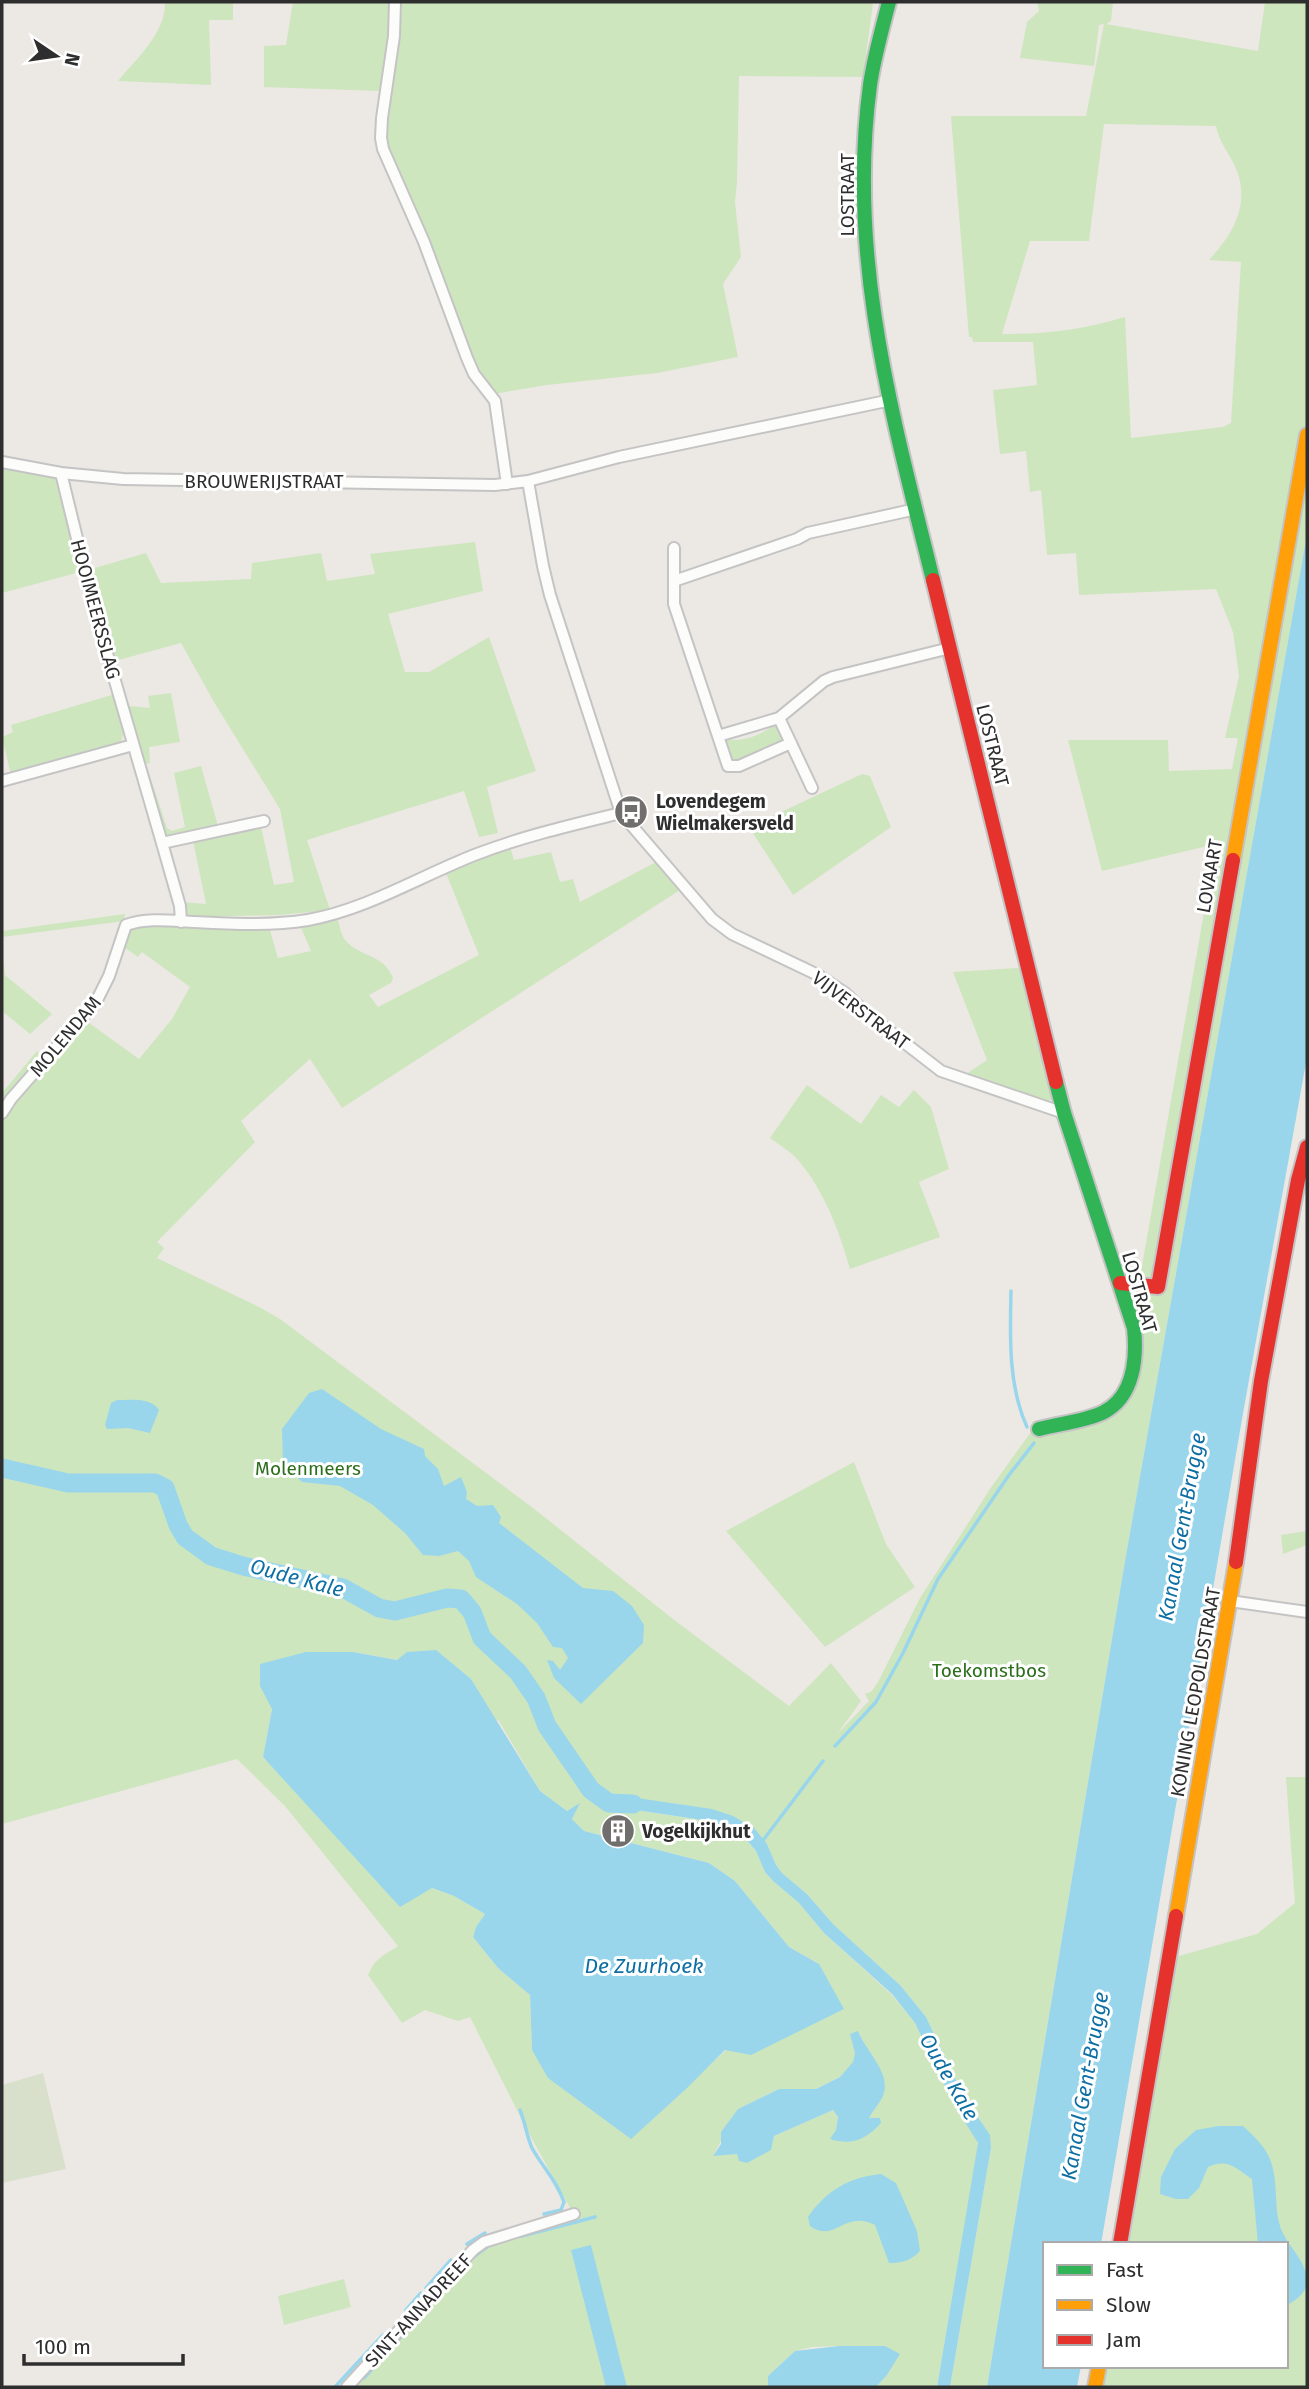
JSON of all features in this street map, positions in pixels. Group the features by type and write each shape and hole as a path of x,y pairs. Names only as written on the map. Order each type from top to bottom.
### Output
{"street":[{"path":"395,2 394,36 381,128 383,149 424,242 474,374 495,401 507,484"},
{"name":"LOSTRAAT","path":"889,2 869,94 864,210 870,293 916,509 1064,1113 1120,1283 1136,1341 1132,1373 1121,1397 1102,1412 1039,1429"},
{"name":"BROUWERIJSTRAAT","path":"2,462 61,473 136,480 390,482 456,486 507,484 619,457 891,400"},
{"name":"LOVAART","path":"1120,1283 1158,1287 1307,435"},
{"name":"HOOIMEERSSLAG","path":"61,473 95,612 180,906 181,922"},
{"path":"181,922 273,923 307,920 339,913 403,889 474,855 520,839 621,813 548,585 528,481"},
{"path":"674,581 808,533 916,509"},
{"path":"674,548 674,604 728,766 740,766 791,743"},
{"path":"718,736 779,718 830,679 950,648"},
{"path":"779,718 812,789"},
{"path":"2,781 133,745"},
{"name":"VIJVERSTRAAT","path":"621,813 712,919 732,934 818,975 845,993 866,1013 940,1071 1064,1113"},
{"path":"162,843 264,821"},
{"name":"MOLENDAM","path":"2,1113 11,1099 96,1002 127,925 140,922 181,922"},
{"name":"KONING LEOPOLDSTRAAT","path":"1119,2242 1230,1601 1261,1381 1298,1180 1307,1147"},
{"path":"1230,1601 1307,1612"},
{"name":"SINT-ANNADREEF","path":"347,2387 473,2250 484,2242 574,2214"},
{"path":"1095,2387 1098,2368"}],"green space":[{"path":"165,2 233,2 233,20 209,20 211,85 118,81 156,35"},
{"path":"293,2 390,2 381,91 264,87 264,46 286,45"},
{"path":"399,2 873,3 863,77 739,76 735,202 741,257 723,284 738,357 657,373 547,385 494,394 473,368 386,139"},
{"name":"Toekomstbos","path":"1037,2 1113,2 1111,21 1106,24 1258,51 1265,2 1307,2 1307,534 1125,1561 987,2387 950,2387 991,2148 990,2137 964,2097 926,2017 901,1986 782,1873 767,1844 679,1804 656,1801 629,1809 709,1821 728,1827 745,1838 756,1851 765,1872 773,1881 799,1903 824,1933 892,1995 915,2023 953,2103 977,2139 978,2147 937,2387 876,2387 900,2354 839,2346 795,2351 768,2376 768,2387 350,2387 486,2243 575,2217 470,2017 458,2021 425,2010 402,2023 368,1975 376,1961 398,1946 285,1806 237,1759 2,1824 2,1121 8,1109 85,1020 139,1059 172,1019 190,987 142,952 138,957 121,945 130,928 269,927 278,958 311,951 300,925 338,920 346,941 384,964 393,978 391,983 369,995 378,1007 479,955 446,873 510,847 514,860 551,852 560,882 573,879 580,902 656,862 680,890 342,1108 310,1059 241,1121 255,1142 157,1242 164,1248 157,1258 280,1319 533,1508 673,1619 789,1706 831,1663 861,1701 838,1733 869,1701 865,1694 872,1691 878,1682 920,1598 992,1486 1031,1432 1030,1428 1108,1412 1135,1356 1120,1283 1139,1283 1216,844 1102,871 1068,740 1168,740 1169,771 1232,769 1238,738 1225,738 1239,676 1233,632 1216,589 1079,595 1076,553 1047,555 1041,490 1030,492 1026,451 1000,454 993,390 1037,385 1033,342 973,342 972,337 969,337 951,116 1086,116 1104,24 1099,25 1094,66 1020,58 1027,22 1039,11","holes":["1104,124 1216,126 1237,171 1241,196 1237,219 1209,260 1241,262 1231,423 1223,427 1131,438 1125,317 1064,330 1002,334 1030,241 1089,241","155,1488 174,1490 184,1528 213,1551 238,1560 344,1582 341,1591 240,1570 208,1560 192,1549 176,1532 163,1497","353,1652 398,1660 499,1721 540,1791 567,1811 579,1804 572,1819 584,1831 709,1863 735,1881 789,1947 819,1964 631,2138 532,2050 530,1995 498,1968 473,1937 485,1914 454,1896 431,1888 263,1758 272,1708","858,2032 873,2059 884,2094 868,2118 831,2139 838,2117 833,2110 774,2136 713,2156 738,2109 779,2089 816,2089 840,2077 853,2063 855,2053 851,2035"]},
{"path":"2,467 54,475 57,478 80,572 2,593"},
{"path":"475,542 483,591 388,614 405,672 429,672 489,637 536,771 487,787 498,833 479,837 464,791 307,840 330,910 280,915 185,917 182,902 206,904 193,841 261,827 274,885 294,882 280,809 181,643 115,661 129,706 150,708 148,696 171,693 180,742 149,747 150,763 146,764 167,828 172,831 185,827 174,773 201,766 218,826 169,837 163,835 88,570 146,553 161,583 251,579 252,563 321,553 327,581 375,574 370,554"},
{"path":"115,694 124,727 118,745 11,775 2,737 13,732 11,725"},
{"path":"774,725 779,727 782,742 737,763 731,762 725,744 728,739 747,738"},
{"path":"862,774 870,776 891,827 793,895 749,827"},
{"path":"125,914 124,921 2,937 2,931"},
{"path":"2,948 5,975 52,1014 30,1034 2,1011"},
{"path":"1020,968 1053,1092 1052,1099 1047,1102 965,1075 987,1060 953,972"},
{"path":"37,1051 41,1056 2,1103 2,1093"},
{"path":"807,1085 861,1124 881,1095 899,1107 914,1090 931,1107 949,1169 919,1182 940,1237 850,1269 836,1225 823,1197 794,1156 770,1138"},
{"path":"854,1462 886,1544 915,1587 825,1647 726,1531"},
{"path":"1307,1531 1307,1545 1283,1554 1281,1535"},
{"path":"1286,1777 1307,1777 1307,2387 1104,2387 1107,2368 1288,2368 1288,2242 1128,2242 1175,1957 1257,1934 1295,1903"},
{"path":"43,2073 66,2169 2,2183 2,2085"},
{"path":"344,2279 351,2307 284,2325 278,2296"}],"water":[{"name":"Kanaal Gent-Brugge","path":"1307,534 1307,1057 1242,1419 1101,2242 1043,2242 1043,2368 1081,2368 1077,2387 987,2387 1125,1561"},
{"name":"Molenmeers","path":"322,1389 381,1429 424,1449 425,1456 438,1469 444,1486 461,1477 467,1492 466,1499 477,1506 493,1505 501,1517 499,1523 583,1588 613,1591 632,1606 644,1625 643,1643 581,1704 554,1678 547,1660 553,1661 560,1670 568,1658 562,1648 553,1647 537,1623 517,1604 476,1577 469,1561 458,1551 439,1556 423,1555 405,1533 373,1505 340,1486 302,1482 283,1464 282,1429 309,1393"},
{"path":"117,1400 140,1400 151,1403 159,1410 150,1433 128,1428 107,1429 105,1425 111,1403"},
{"name":"De Zuurhoek","path":"436,1650 471,1679 540,1791 567,1811 580,1803 572,1819 584,1831 709,1863 735,1881 789,1947 819,1964 844,2009 751,2055 725,2050 631,2139 548,2078 532,2050 530,1995 498,1968 473,1937 485,1914 454,1896 432,1888 400,1907 263,1757 272,1709 260,1686 260,1664 306,1652 353,1652 397,1660 407,1652"},
{"path":"630,1797 712,1809 733,1816 754,1828 767,1844 782,1873 901,1986 926,2017 964,2097 990,2135 991,2148 950,2387 937,2387 978,2143 953,2103 915,2023 892,1994 824,1933 799,1903 773,1881 765,1872 756,1851 745,1838 728,1827 709,1821 629,1809 609,1803"},
{"path":"858,2031 884,2077 883,2096 869,2118 880,2118 881,2123 875,2129 858,2140 846,2142 830,2139 836,2130 838,2117 833,2110 774,2136 771,2150 747,2163 739,2161 737,2154 713,2156 721,2144 721,2132 738,2109 779,2089 816,2089 840,2077 853,2062 855,2053 850,2034"},
{"path":"1243,2126 1270,2159 1280,2226 1303,2265 1307,2279 1302,2294 1289,2304 1288,2242 1258,2242 1252,2179 1231,2166 1215,2164 1208,2167 1199,2188 1188,2199 1176,2199 1160,2194 1161,2177 1175,2149 1196,2130"},
{"path":"881,2174 896,2183 917,2231 920,2251 902,2262 889,2263 875,2225 855,2221 826,2231 810,2226 808,2217 822,2200 839,2187 859,2178"},
{"path":"591,2245 627,2387 606,2387 571,2250"},
{"path":"839,2346 885,2346 900,2354 876,2387 768,2387 768,2376 795,2351"}],"waterway":[{"path":"1011,1291 1013,1378 1027,1427"},
{"path":"835,1746 876,1702 938,1579 1034,1443"},
{"name":"Oude Kale","path":"2,1468 68,1483 155,1483 165,1488 185,1537 211,1556 243,1566 343,1588 379,1608 395,1611 447,1598 461,1599 472,1612 482,1638 518,1672 536,1698 547,1726 591,1790 609,1803 633,1804"},
{"path":"761,1843 823,1761"},
{"path":"520,2110 532,2148 564,2202 561,2210 544,2214"},
{"path":"522,2236 595,2217"},
{"path":"467,2244 485,2233"},
{"path":"472,2258 491,2244"},
{"path":"426,2288 451,2260"},
{"path":"406,2310 421,2293"},
{"path":"364,2378 434,2300"},
{"path":"335,2387 383,2335"}],"traffic: fast":[{"path":"889,2 870,85 864,149 864,212 869,273 889,396 933,580"},
{"path":"1039,1429 1088,1418 1114,1405 1127,1386 1135,1352 1134,1328 1056,1082"}],"traffic: slow":[{"path":"1233,860 1307,435"},
{"path":"1176,1916 1236,1562"},
{"path":"1095,2387 1099,2368"}],"traffic: jam":[{"path":"933,580 1056,1082"},
{"path":"1120,1283 1158,1287 1233,860"},
{"path":"1236,1562 1261,1381 1298,1180 1307,1147"},
{"path":"1120,2242 1176,1916"}],"place":[{"name":"Lovendegem Wielmakersveld","path":"631,812"},
{"name":"Vogelkijkhut","path":"618,1831"}]}
